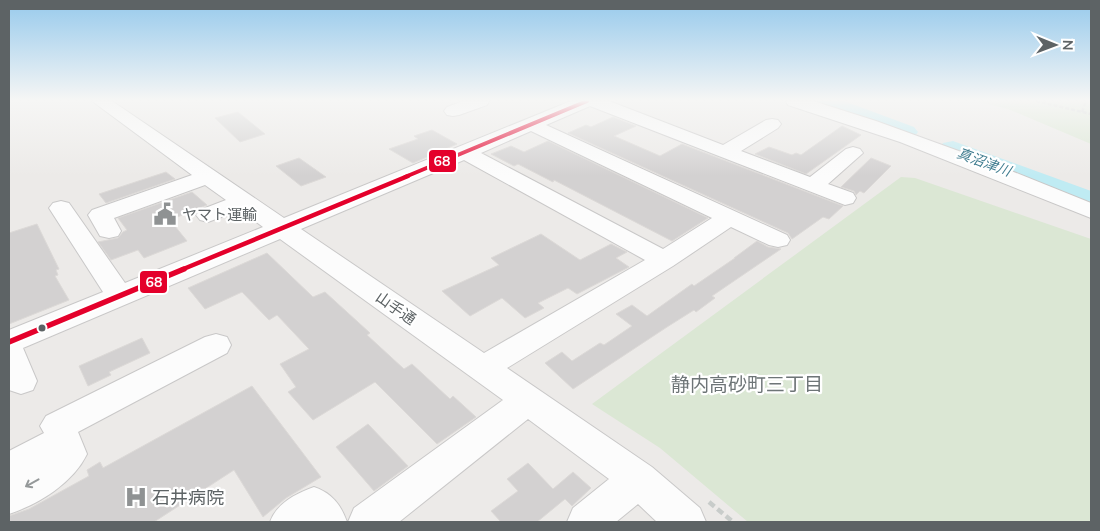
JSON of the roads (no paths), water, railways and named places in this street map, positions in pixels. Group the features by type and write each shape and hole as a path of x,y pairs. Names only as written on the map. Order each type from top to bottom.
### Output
{"street":[{"name":"山手通","path":"135,126 483,368 638,479 686,522"},
{"path":"9,342 120,296 159,272 281,229 530,126"},
{"path":"534,126 778,240"},
{"path":"657,126 845,198"},
{"path":"725,152 769,126"},
{"path":"871,126 1022,181 1091,211"},
{"path":"465,152 664,260"},
{"path":"812,186 853,153"},
{"path":"109,231 100,215 207,177"},
{"path":"208,214 242,201"},
{"path":"62,208 120,296"},
{"path":"483,368 664,260 729,218"},
{"path":"9,469 61,433 216,345"},
{"path":"9,351 21,381"},
{"path":"368,522 528,400"},
{"path":"9,496 55,470 69,454 61,433"},
{"path":"587,522 638,479"},
{"path":"290,522 314,505 327,522"}],"waterway":[{"name":"真沼津川","path":"888,126 905,132"},
{"name":"真沼津川","path":"953,149 1091,202"}],"place":[{"name":"ヤマト運輸","path":"165,214"},
{"name":"石井病院","path":"136,497"}],"district":[{"name":"静内高砂町三丁目","path":"747,384"}]}
